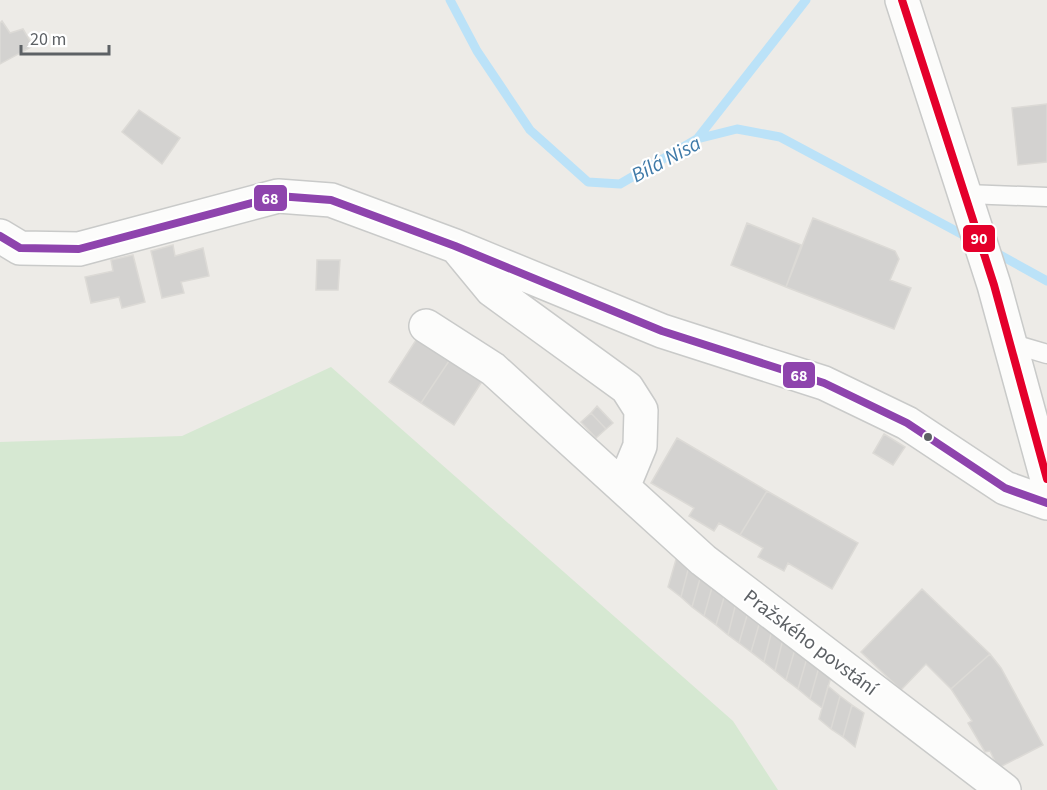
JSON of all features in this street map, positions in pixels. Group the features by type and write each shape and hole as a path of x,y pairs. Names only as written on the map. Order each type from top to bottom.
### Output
{"street":[{"path":"902,0 994,285 1047,479"},
{"path":"0,236 20,248 79,249 278,196 331,200 455,246 662,331 824,382 907,423 1005,488 1047,503"},
{"path":"455,246 492,290 627,388 641,410 640,446 623,487"},
{"name":"Pražského povstání","path":"426,326 494,369 704,560 1004,790"}],"lane":[{"path":"966,194 1047,197"},
{"path":"1010,344 1047,354"}],"green space":[{"path":"331,367 733,721 778,790 0,790 0,442 182,436"}],"building":[{"path":"2,21 10,33 23,29 33,46 0,64 0,23"},
{"path":"1047,104 1047,162 1018,165 1012,108"},
{"path":"139,110 180,138 162,164 122,132"},
{"path":"813,218 895,251 899,259 890,280 911,288 894,329 786,287"},
{"path":"747,223 801,245 786,287 731,265"},
{"path":"173,245 175,256 203,248 209,276 181,282 184,293 162,298 151,251"},
{"path":"133,255 145,302 122,308 119,297 91,303 85,277 113,271 111,260"},
{"path":"317,260 340,260 338,290 316,290"},
{"path":"418,337 451,358 421,403 389,382"},
{"path":"451,358 483,380 454,425 421,403"},
{"path":"597,406 613,423 606,429 591,413"},
{"path":"591,413 606,429 596,438 581,422"},
{"path":"884,434 905,447 893,465 873,453"},
{"path":"677,438 767,491 740,535 719,523 714,531 689,516 694,508 651,483"},
{"path":"767,491 858,543 832,589 788,563 784,571 758,557 763,548 740,535"},
{"path":"677,556 689,566 681,597 668,587"},
{"path":"689,566 701,575 692,607 681,597"},
{"path":"701,575 713,584 704,616 692,607"},
{"path":"713,584 725,594 716,625 704,616"},
{"path":"922,589 990,654 951,689 926,664 901,690 861,652"},
{"path":"725,594 736,603 728,635 716,625"},
{"path":"736,603 748,612 739,643 728,635"},
{"path":"748,612 760,621 751,652 739,643"},
{"path":"760,621 772,630 764,662 751,652"},
{"path":"772,630 783,639 775,671 764,662"},
{"path":"783,639 795,649 786,680 775,671"},
{"path":"795,649 807,658 798,689 786,680"},
{"path":"990,654 1001,668 1043,745 998,768 990,751 985,752 968,723 972,721 951,689"},
{"path":"807,658 819,667 810,699 798,689"},
{"path":"819,667 831,677 822,708 810,699"},
{"path":"828,686 840,696 831,729 819,719"},
{"path":"840,696 852,705 843,737 831,729"},
{"path":"852,705 864,713 855,747 843,737"}],"waterway":[{"name":"Bílá Nisa","path":"450,0 477,51 530,130 588,182 620,184 697,139 737,129 780,137 969,238"},
{"path":"697,139 806,0"},
{"name":"Bílá Nisa","path":"991,250 1047,281"}],"transit line":[{"name":"90","path":"902,0 994,285 1047,479"},
{"name":"68","path":"0,236 20,248 79,249 278,196 331,200 455,246 662,331 824,383 907,423 1005,488 1047,503"}]}
